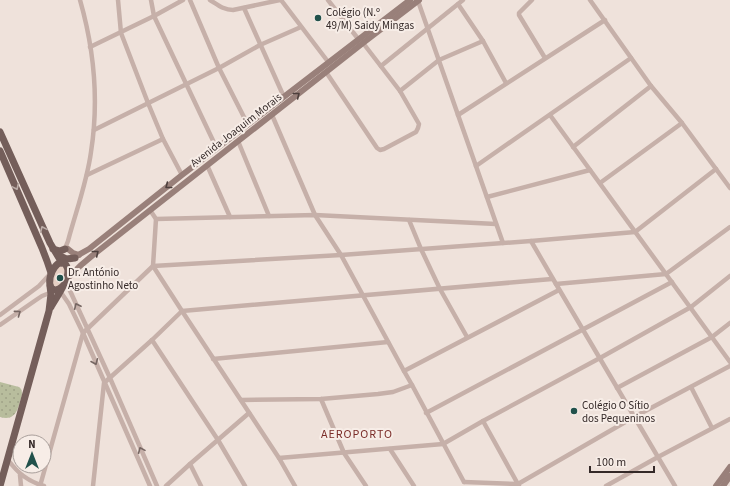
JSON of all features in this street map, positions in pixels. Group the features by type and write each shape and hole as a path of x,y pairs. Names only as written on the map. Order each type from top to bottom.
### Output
{"main road":[{"path":"0,132 59,259 68,269 49,311 0,486"},
{"path":"0,151 42,248 51,274"},
{"path":"59,287 50,282 51,274 59,259 60,251 66,249"},
{"path":"59,259 77,256"}],"street":[{"path":"59,259 66,249 87,175 94,130 94,72 80,0"},
{"path":"118,0 121,33 163,139 182,175"},
{"path":"151,0 154,16 217,149"},
{"path":"90,47 121,33 183,0"},
{"path":"190,0 219,68 248,125"},
{"path":"210,0 228,10 280,0 329,63"},
{"path":"326,72 377,148 380,150 416,132 419,124 400,91 328,0"},
{"name":"Avenida Joaquim Morais","path":"59,287 93,255 326,72 410,0"},
{"path":"418,0 503,243"},
{"name":"Avenida Joaquim Morais","path":"77,256 329,63 418,0"},
{"path":"381,66 463,0"},
{"path":"532,0 519,15 545,58"},
{"path":"590,0 651,86 682,124 730,188"},
{"path":"458,4 482,41 506,83"},
{"path":"244,8 284,97"},
{"path":"458,115 604,20"},
{"path":"94,130 219,68 260,45 301,26"},
{"path":"400,91 438,60 482,41"},
{"path":"476,166 631,58"},
{"path":"573,146 651,86"},
{"path":"550,114 730,362"},
{"path":"272,115 315,215 341,255 412,385 463,484 518,486 634,417 730,366"},
{"path":"600,183 682,124"},
{"path":"87,175 163,139"},
{"path":"238,141 269,216"},
{"path":"207,166 230,217"},
{"path":"8,460 20,475 41,486 83,333 153,266 341,255 635,232 716,169"},
{"path":"487,197 590,170"},
{"path":"150,210 156,218 153,266 296,486"},
{"path":"156,218 315,215 496,224"},
{"path":"409,220 440,289 467,337"},
{"path":"556,284 666,274 730,227"},
{"path":"531,241 675,486"},
{"path":"66,249 77,256"},
{"path":"0,315 39,286 51,274"},
{"path":"279,458 443,444 690,307 730,276"},
{"path":"93,486 104,383 182,311 552,279"},
{"path":"426,413 672,282"},
{"path":"0,325 42,296 59,287"},
{"path":"59,287 87,329 157,486"},
{"path":"59,287 83,333 150,486"},
{"path":"404,370 559,290"},
{"path":"617,388 712,337 730,323"},
{"path":"152,340 218,440 245,486"},
{"path":"213,359 388,342"},
{"path":"241,400 321,399 393,392 412,385"},
{"path":"691,387 712,428"},
{"path":"321,399 344,452 366,486"},
{"path":"166,486 249,413"},
{"path":"606,486 730,419"},
{"path":"483,421 518,486"},
{"path":"390,448 414,486"},
{"path":"190,464 201,486"},
{"path":"716,486 730,467"},
{"path":"20,475 21,486"},
{"path":"723,486 730,476"}],"green space":[{"path":"0,382 19,387 22,391 18,409 13,415 6,418 0,417"}],"shaded area":[{"path":"59,266 65,267 64,280 58,287 55,287 52,284 52,276"}],"place":[{"name":"Colégio (N.º 49/M) Saidy Mingas","path":"318,18"},
{"name":"Dr. António Agostinho Neto","path":"60,278"},
{"name":"Colégio O Sítio dos Pequeninos","path":"574,411"}],"district":[{"name":"AEROPORTO","path":"357,434"}]}
